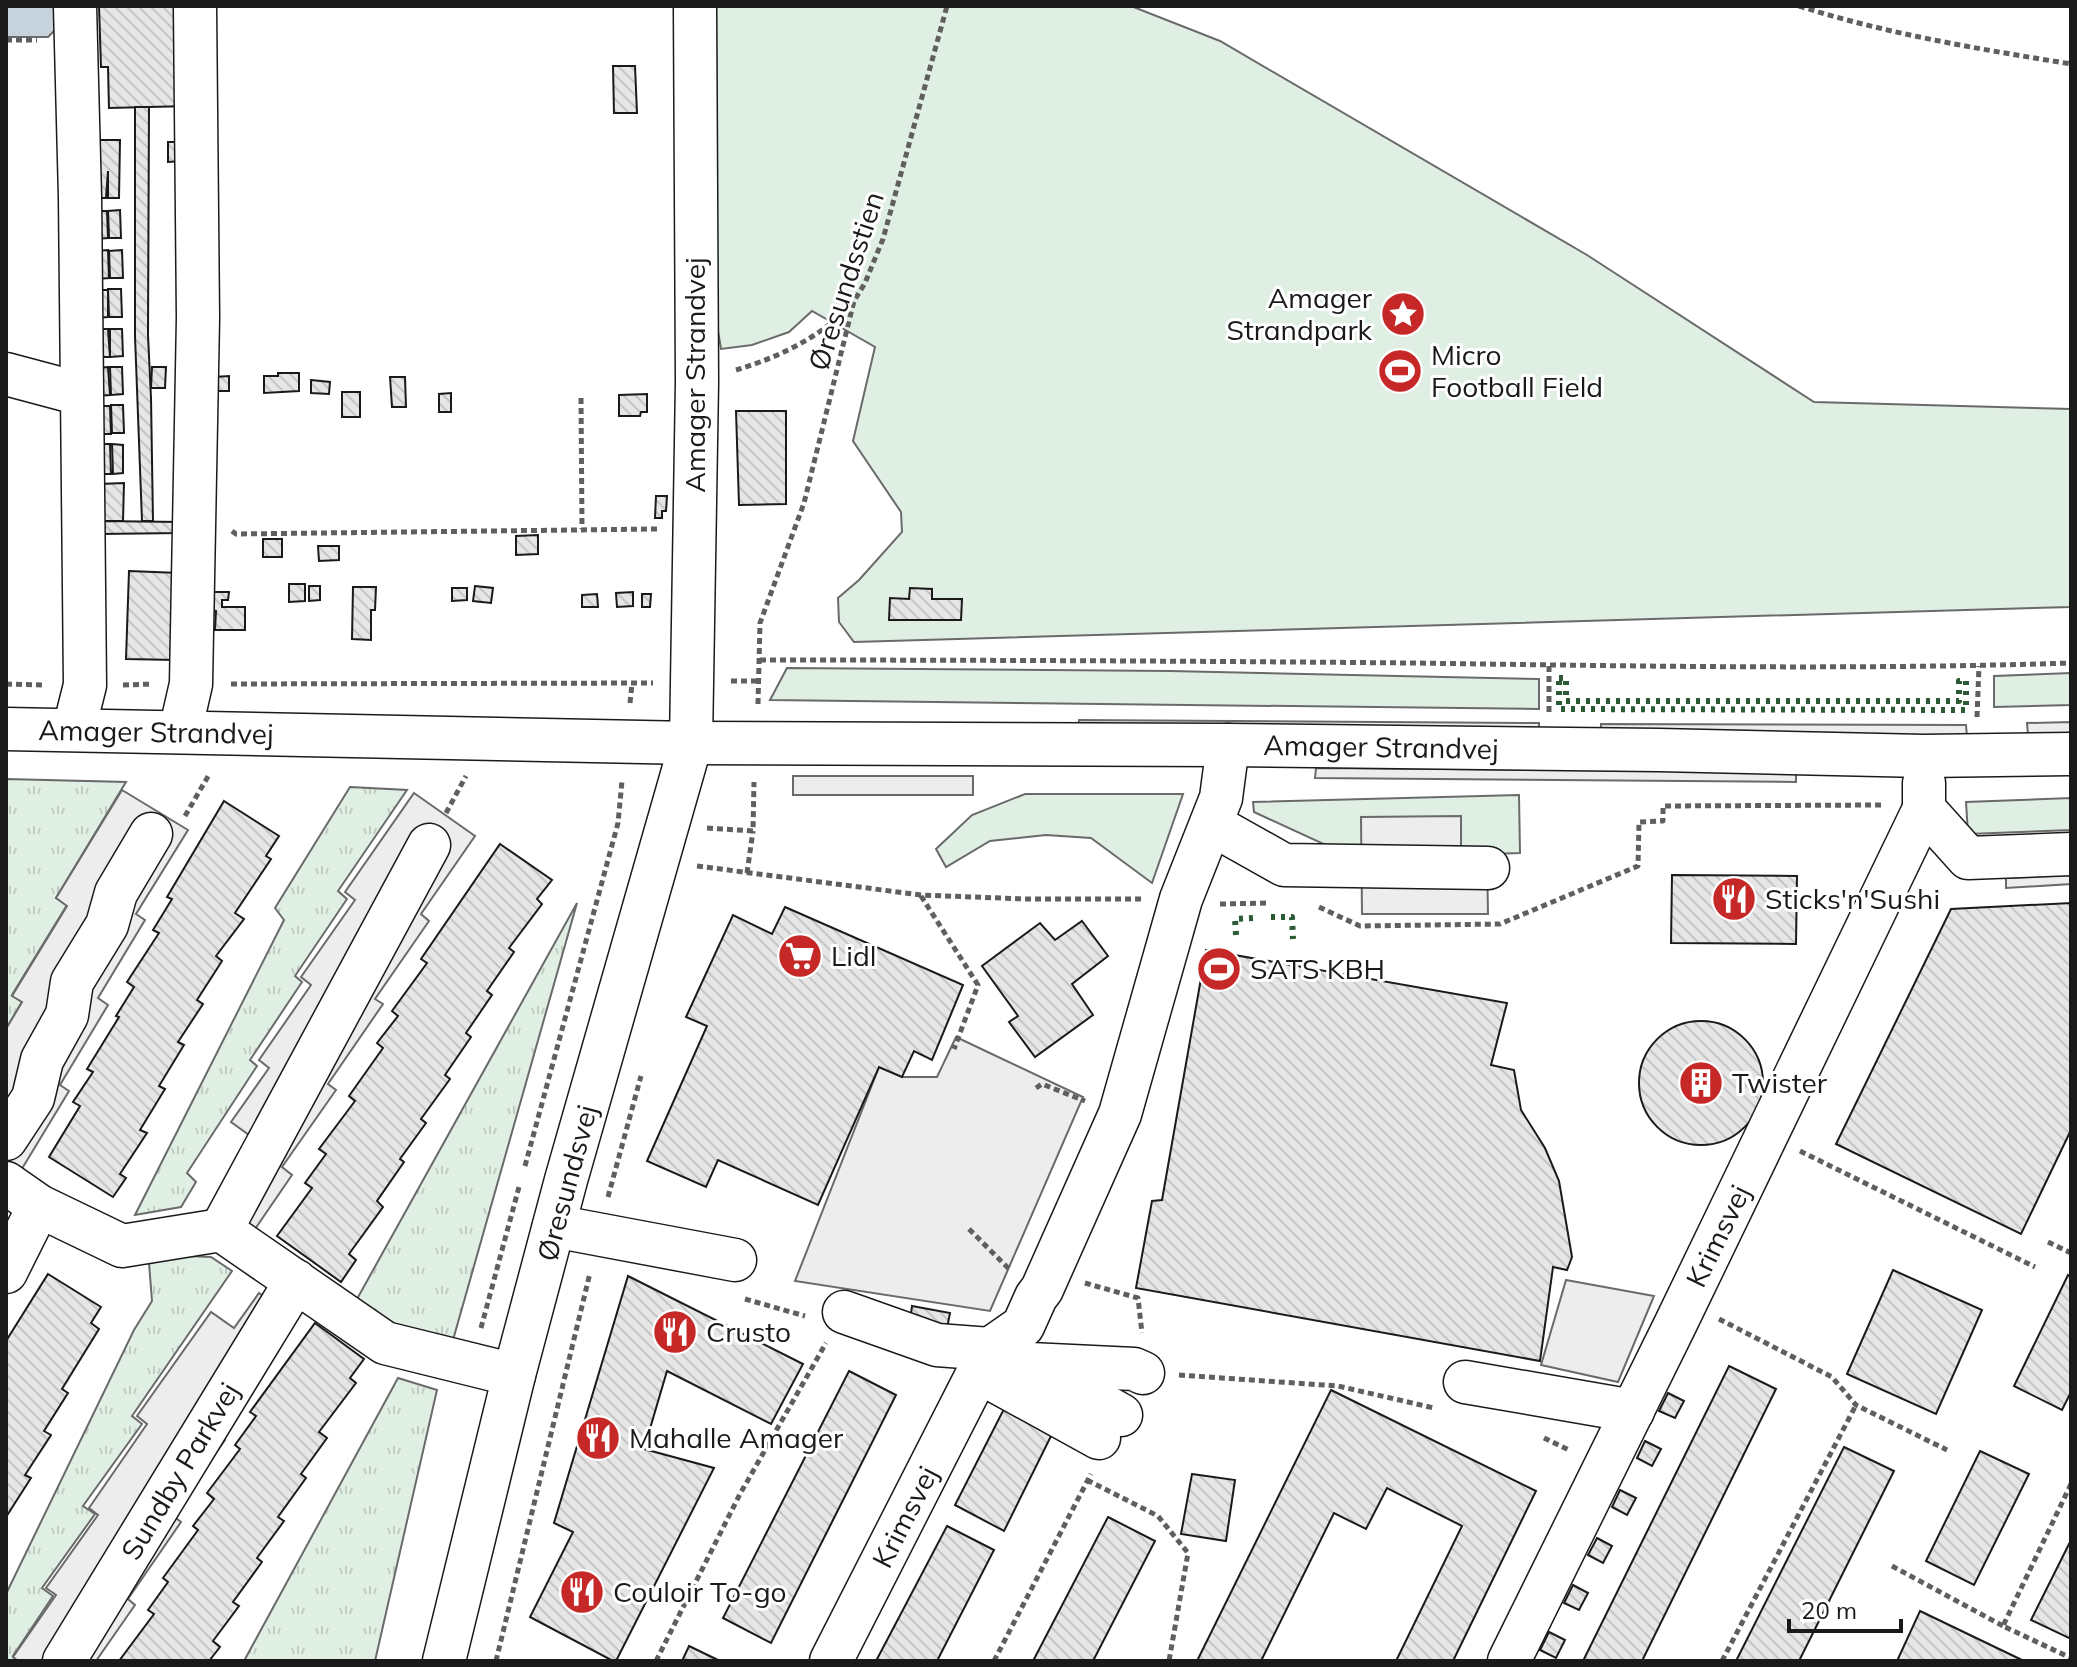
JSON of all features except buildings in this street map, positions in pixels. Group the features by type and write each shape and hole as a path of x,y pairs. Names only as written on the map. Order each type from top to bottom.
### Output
{"street":[{"path":"74,729 85,685 75,6"},
{"path":"180,732 191,684 198,318 195,6"},
{"name":"Amager Strandvej","path":"691,743 697,382 695,6"},
{"path":"6,374 81,394"},
{"name":"Amager Strandvej","path":"6,729 691,743 1228,745 1924,756 2071,754"},
{"name":"Øresundsvej","path":"450,1649 514,1375 691,743"},
{"path":"985,1361 1023,1326 1036,1297 1084,1231 1181,899 1221,798 1228,745"},
{"path":"1924,756 1909,807 1968,858 2071,854"},
{"name":"Krimsvej","path":"1509,1661 1633,1411 1651,1341 1687,1301 1767,1135 1909,807"},
{"path":"1211,824 1284,865 1488,868"},
{"path":"6,1139 33,1098 42,1060 67,1015 72,982 107,925 116,893 151,834"},
{"path":"221,1230 429,845"},
{"path":"6,1272 22,1195 122,1246 221,1230 385,1343 514,1375"},
{"path":"554,1226 735,1260"},
{"name":"Sundby Parkvej","path":"64,1661 296,1281"},
{"path":"844,1312 985,1361 1134,1369 1142,1354"},
{"path":"985,1361 1105,1440"},
{"name":"Krimsvej","path":"831,1661 985,1361"},
{"path":"1030,1364 1105,1440"},
{"path":"1453,1396 1633,1411"}],"path":[{"name":"Øresundsstien","path":"947,6 883,239 854,301 804,503 760,623 760,660 1979,666"},
{"path":"1799,6 1849,22 2071,64"},
{"path":"697,382 751,365 797,345 828,325 854,301"},
{"path":"581,398 582,529"},
{"path":"194,518 212,519 236,534 662,529"},
{"path":"1978,756 1979,666 2071,663"},
{"path":"6,684 632,684"},
{"path":"151,834 181,823 232,734"},
{"path":"429,845 486,739"},
{"path":"1663,806 1909,807"},
{"path":"747,874 753,831"},
{"path":"697,866 921,895 1181,899"},
{"path":"921,895 978,985 954,1049"},
{"path":"1036,1088 1042,1084 1120,1114"},
{"path":"1767,1135 2035,1267"},
{"path":"969,1229 1036,1297"},
{"path":"2048,1242 2071,1253"},
{"path":"1081,1281 1138,1298 1142,1354 1338,1386 1453,1396"},
{"path":"1687,1301 1832,1377 1856,1405 1947,1450"},
{"path":"656,1661 740,1494 844,1312"},
{"path":"1722,1661 1856,1405"},
{"path":"1541,1437 1605,1468"},
{"path":"994,1661 1105,1440"},
{"path":"1087,1480 1158,1516 1188,1553 1169,1661"},
{"path":"2003,1626 2071,1484"},
{"path":"1892,1566 2003,1626 2071,1658"}],"green space":[{"name":"Amager Strandpark","path":"716,6 1131,6 1220,41 1587,255 1814,402 2071,409 2071,607 854,642 839,622 838,598 859,580 902,532 901,512 853,441 875,347 812,311 789,332 752,345 721,349 717,325"},
{"path":"787,668 1170,671 1539,679 1539,709 770,700"},
{"path":"2071,673 2071,705 1994,707 1994,676"},
{"path":"6,779 126,782 56,898 67,905 12,995 22,1002 6,1029"},
{"path":"350,787 407,790 338,891 347,899 295,976 302,982 250,1060 257,1066 187,1173 196,1182 181,1207 135,1215 284,920 275,908"},
{"path":"1025,794 1183,794 1152,883 1091,838 1046,835 990,841 946,867 936,849 972,815"},
{"path":"1519,795 1520,853 1461,855 1460,816 1343,853 1254,812 1253,802"},
{"path":"2071,798 2071,830 1968,834 1966,802"},
{"path":"577,903 453,1340 381,1320 357,1299"},
{"path":"188,1256 211,1257 232,1271 132,1416 142,1424 83,1506 95,1514 42,1588 53,1596 13,1656 22,1661 6,1661 6,1594 134,1330 152,1301 149,1263"},
{"path":"398,1378 437,1390 375,1661 244,1661"}],"shaded area":[{"path":"6,6 56,6 56,29 48,37 6,37"},
{"path":"1079,720 1539,723 1539,735 1078,732"},
{"path":"2071,722 2071,734 2028,735 2027,723"},
{"path":"1601,724 1966,725 1967,737 1601,736"},
{"path":"1316,768 1796,772 1796,782 1315,778"},
{"path":"793,776 973,776 973,795 793,795"},
{"path":"122,790 188,830 136,914 145,920 98,998 108,1005 60,1085 69,1091 20,1172 6,1164 6,1029 22,1002 12,996 67,906 56,898"},
{"path":"414,793 475,836 421,914 429,921 375,999 383,1004 328,1084 336,1090 282,1167 292,1175 253,1232 219,1209 263,1145 231,1122 269,1068 259,1060 311,985 301,977 355,900 345,892"},
{"path":"1461,816 1461,855 1487,855 1488,914 1362,914 1361,817"},
{"path":"2071,875 2071,884 2006,888 2006,878"},
{"path":"956,1037 1083,1097 990,1311 795,1281 879,1067 902,1077 937,1077"},
{"path":"1566,1280 1654,1296 1618,1382 1541,1365"},
{"path":"259,1293 296,1319 216,1434 225,1440 172,1515 181,1522 128,1599 135,1605 96,1661 18,1661 13,1657 56,1595 46,1588 98,1515 89,1508 147,1424 137,1416 211,1312 234,1328"}],"hedge":[{"path":"1559,678 1566,678 1566,701 1959,701 1959,681 1966,681 1966,710 1559,709 1559,678"},
{"path":"1271,917 1292,917 1293,939"},
{"path":"1236,935 1235,919 1255,918"}],"place":[{"name":"Amager Strandpark","path":"1403,314"},
{"name":"Micro Football Field","path":"1400,371"},
{"name":"Sticks'n'Sushi","path":"1734,899"},
{"name":"Lidl","path":"800,956"},
{"name":"SATS KBH","path":"1219,969"},
{"name":"Twister","path":"1701,1083"},
{"name":"Crusto","path":"675,1332"},
{"name":"Mahalle Amager","path":"598,1438"},
{"name":"Couloir To-go","path":"582,1592"}]}
